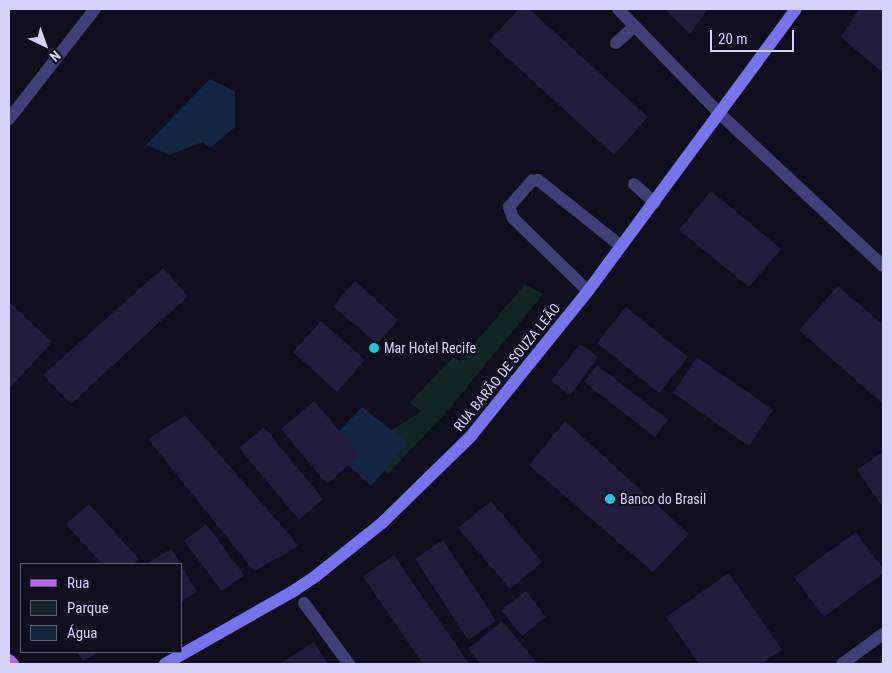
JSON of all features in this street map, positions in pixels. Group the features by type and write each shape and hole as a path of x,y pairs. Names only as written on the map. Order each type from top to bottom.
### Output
{"main road":[{"name":"RUA BARÃO DE SOUZA LEÃO","path":"164,664 295,590 382,523 471,436 655,203 796,9"},
{"path":"9,660 13,664"}],"street":[{"path":"9,119 95,9"},
{"path":"618,9 719,113 883,266"},
{"path":"616,43 635,26"},
{"path":"588,290 512,218 509,207 532,181 538,180 621,246"},
{"path":"634,184 655,203"},
{"path":"304,603 349,664"},
{"path":"842,664 883,634"}],"green space":[{"path":"525,284 543,294 449,409 388,474 365,447 422,411 409,403 453,357 460,361"}],"water":[{"path":"210,79 235,92 235,127 210,148 203,142 169,155 146,145"},
{"path":"362,407 408,443 371,486 326,445"}],"building":[{"path":"519,9 529,9 648,117 614,155 489,41"},
{"path":"665,9 708,9 690,34"},
{"path":"859,9 883,9 883,73 841,37"},
{"path":"711,191 781,249 749,287 679,230"},
{"path":"163,268 188,296 71,404 43,375"},
{"path":"355,281 398,320 377,344 333,306"},
{"path":"838,286 883,325 883,404 799,330"},
{"path":"9,302 52,342 9,389"},
{"path":"626,307 688,357 659,393 597,343"},
{"path":"321,321 365,360 337,392 293,352"},
{"path":"580,344 598,357 570,395 551,381"},
{"path":"697,357 773,410 749,446 673,393"},
{"path":"597,365 668,420 655,437 584,382"},
{"path":"314,401 360,455 327,484 281,429"},
{"path":"185,415 299,546 254,571 148,439"},
{"name":"Banco do Brasil","path":"565,421 689,534 653,572 529,465"},
{"path":"264,427 323,499 299,520 239,448"},
{"path":"883,452 883,507 857,470"},
{"path":"491,501 542,562 510,589 458,528"},
{"path":"89,504 139,559 134,563 101,563 66,524"},
{"path":"206,524 244,575 222,591 184,541"},
{"path":"856,532 883,569 883,573 824,617 794,577"},
{"path":"443,540 496,621 468,640 415,559"},
{"path":"171,549 180,563 148,563"},
{"path":"394,555 469,664 423,664 363,576"},
{"path":"182,567 197,592 182,601"},
{"path":"729,573 782,650 761,664 699,664 666,617"},
{"path":"526,591 546,617 522,636 501,610"},
{"path":"502,621 538,664 481,664 468,649"},
{"path":"314,642 328,664 279,664"},
{"path":"78,653 96,653 83,661"}],"place":[{"name":"Mar Hotel Recife","path":"374,348"},
{"name":"Banco do Brasil","path":"610,499"}]}
